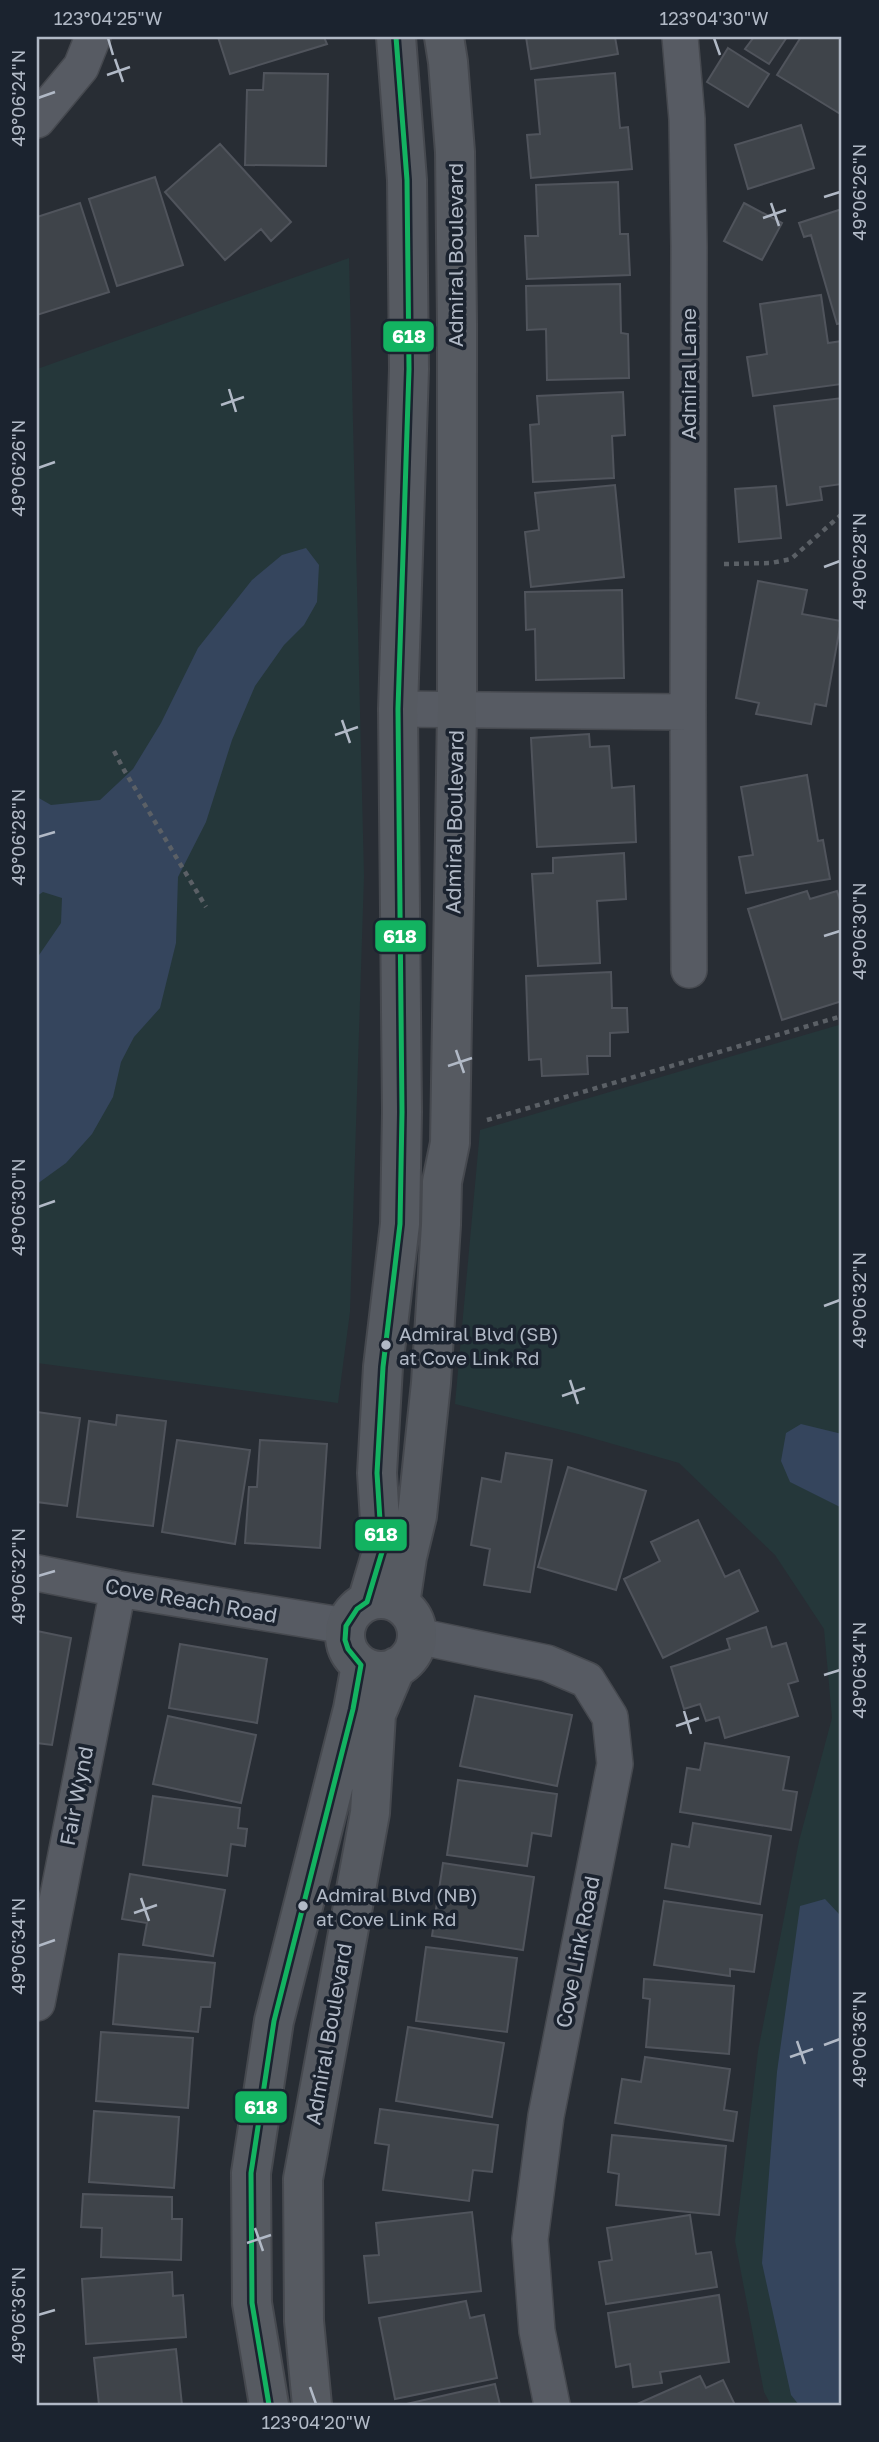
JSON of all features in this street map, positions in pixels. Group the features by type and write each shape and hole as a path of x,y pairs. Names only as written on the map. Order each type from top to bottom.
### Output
{"street":[{"path":"37,120 81,67 93,37"},
{"path":"269,2405 252,2303 251,2173 274,2021 349,1722 379,1666 411,1655 383,1617 377,1473 383,1367 400,1224 402,1112 398,709 409,369 407,180 396,37"},
{"name":"Admiral Boulevard","path":"383,1617 407,1556 417,1516 433,1357 442,1225 442,1182 450,1143 457,711 455,152 444,37"},
{"name":"Admiral Lane","path":"680,37 687,119 690,247 689,970"},
{"path":"398,709 688,712"},
{"name":"Cove Reach Road","path":"37,1573 118,1589 383,1617"},
{"name":"Fair Wynd","path":"37,2003 118,1589"},
{"path":"379,1666 348,1649 345,1640 383,1617"},
{"name":"Cove Link Road","path":"383,1617 547,1663 587,1680 610,1717 615,1765 545,2116 530,2239 537,2331 552,2405"},
{"name":"Admiral Boulevard","path":"312,2405 304,2321 303,2179 370,1814 379,1666"}],"path":[{"path":"688,565 771,563 791,559 842,514"},
{"path":"114,751 206,907"},
{"path":"482,1121 493,1120 842,1016"}],"shaded area":[{"path":"349,258 364,876 350,1312 338,1403 37,1363 37,369"},
{"path":"842,1024 842,2405 771,2405 764,2392 735,2241 758,2051 799,1841 832,1718 824,1629 775,1555 679,1463 578,1434 455,1404 480,1130"}],"water":[{"path":"306,548 319,565 317,602 304,625 284,645 255,686 232,740 206,822 178,877 176,943 160,1008 134,1037 121,1062 113,1097 92,1134 66,1163 37,1184 37,958 61,923 62,898 43,892 37,896 37,797 51,805 100,800 133,769 161,723 198,648 252,580 282,555"},
{"path":"801,1424 842,1434 842,1508 790,1482 781,1461 786,1433"},
{"path":"825,1899 839,1914 842,1966 842,2405 799,2405 791,2395 762,2263 777,2072 800,1906"}],"building":[{"path":"218,37 324,37 327,44 230,74"},
{"path":"526,37 615,37 618,54 531,69"},
{"path":"754,37 787,37 769,64 745,49"},
{"path":"801,37 842,37 842,115 777,75"},
{"path":"728,48 769,74 748,107 707,82"},
{"path":"264,73 328,74 326,166 245,165 247,90 263,90"},
{"path":"615,73 620,128 628,127 632,169 531,178 527,135 540,134 535,80"},
{"path":"801,125 814,168 748,189 735,145"},
{"path":"220,144 291,222 271,241 261,229 225,260 165,192"},
{"path":"155,177 183,265 117,286 89,199"},
{"path":"618,182 620,234 628,234 630,275 527,279 525,236 538,236 536,185"},
{"path":"80,203 109,292 37,315 37,217"},
{"path":"744,203 782,223 762,260 724,241"},
{"path":"842,209 842,323 837,324 811,235 804,237 799,223"},
{"path":"620,284 621,333 628,334 629,378 547,380 546,329 527,330 526,286"},
{"path":"821,295 828,343 842,341 842,384 753,396 747,357 767,354 760,304"},
{"path":"623,392 625,435 612,436 614,478 533,482 530,425 539,424 537,396"},
{"path":"842,398 842,484 820,487 822,500 787,505 774,406"},
{"path":"615,485 624,577 531,587 525,532 539,530 535,493"},
{"path":"776,486 781,538 739,542 735,489"},
{"path":"758,581 807,590 802,614 841,621 826,706 815,704 811,724 756,714 759,703 736,698"},
{"path":"622,590 624,678 536,680 535,629 526,630 525,592"},
{"path":"589,734 590,747 609,746 612,788 634,786 636,842 537,847 531,738"},
{"path":"807,775 818,841 823,840 830,879 746,893 739,857 753,855 741,787"},
{"path":"624,853 626,899 597,901 600,963 538,966 532,874 553,873 553,858"},
{"path":"807,891 810,899 837,891 842,907 842,1001 782,1020 748,909"},
{"path":"611,972 612,1008 627,1008 628,1032 610,1033 610,1056 587,1056 588,1074 542,1076 541,1059 529,1060 526,976"},
{"path":"37,1412 80,1418 67,1506 37,1502"},
{"path":"117,1415 166,1421 153,1526 77,1517 89,1421 116,1425"},
{"path":"177,1440 250,1450 235,1544 162,1532"},
{"path":"260,1440 327,1444 320,1548 245,1543 249,1487 257,1487"},
{"path":"506,1453 552,1460 530,1592 484,1585 490,1549 471,1545 482,1478 501,1482"},
{"path":"568,1467 646,1491 616,1590 538,1567"},
{"path":"698,1520 725,1577 739,1570 758,1611 663,1658 624,1579 660,1561 651,1542"},
{"path":"766,1627 772,1647 786,1643 798,1681 788,1684 798,1716 725,1738 719,1717 706,1721 700,1704 684,1709 671,1667 730,1649 727,1639"},
{"path":"37,1631 71,1638 52,1745 37,1743"},
{"path":"180,1644 267,1659 257,1723 169,1708"},
{"path":"475,1696 572,1715 557,1786 460,1766"},
{"path":"168,1716 256,1735 241,1803 153,1784"},
{"path":"705,1743 789,1757 783,1790 797,1792 791,1830 680,1812 687,1768 700,1770"},
{"path":"458,1780 557,1794 551,1836 532,1833 527,1866 447,1855"},
{"path":"153,1796 240,1808 238,1828 247,1829 245,1846 231,1844 227,1876 143,1865"},
{"path":"693,1823 771,1836 760,1904 665,1888 672,1844 689,1847"},
{"path":"443,1863 534,1877 523,1950 432,1936"},
{"path":"130,1874 225,1890 213,1956 143,1945 147,1923 122,1919"},
{"path":"664,1901 762,1915 754,1972 730,1969 730,1976 654,1965"},
{"path":"426,1947 517,1958 507,2032 416,2021"},
{"path":"119,1954 215,1963 210,2007 201,2007 198,2032 113,2024"},
{"path":"644,1979 734,1986 729,2054 646,2047 650,1999 643,1998"},
{"path":"408,2027 504,2043 492,2117 396,2101"},
{"path":"101,2032 193,2038 188,2108 96,2101"},
{"path":"645,2057 730,2069 724,2110 737,2112 733,2141 615,2123 622,2079 641,2082"},
{"path":"380,2109 498,2125 492,2172 473,2170 469,2201 383,2190 389,2145 375,2143"},
{"path":"94,2111 179,2117 174,2188 89,2182"},
{"path":"612,2135 726,2146 719,2215 616,2205 619,2174 608,2172"},
{"path":"83,2194 172,2197 172,2219 182,2219 181,2260 101,2257 102,2228 81,2227"},
{"path":"472,2212 481,2291 369,2303 364,2256 379,2255 376,2223"},
{"path":"690,2215 696,2254 711,2252 717,2287 606,2304 599,2262 612,2260 607,2228"},
{"path":"172,2272 173,2296 183,2295 186,2337 86,2344 82,2279"},
{"path":"719,2295 729,2362 660,2372 662,2383 633,2387 630,2364 616,2367 608,2313"},
{"path":"466,2301 470,2318 484,2315 497,2378 395,2399 379,2318"},
{"path":"176,2349 182,2405 99,2405 94,2358"},
{"path":"700,2376 706,2388 723,2380 735,2405 635,2405"},
{"path":"495,2384 500,2405 402,2405"}],"transit line":[{"name":"618","path":"269,2405 252,2303 251,2173 274,2021 353,1709 361,1665 348,1649 345,1640 346,1626 357,1609 367,1602 382,1552 377,1473 383,1367 400,1224 402,1112 398,709 409,369 407,180 396,37"}],"place":[{"name":"Admiral Blvd (SB) at Cove Link Rd","path":"386,1345"},
{"name":"Admiral Blvd (NB) at Cove Link Rd","path":"303,1906"}]}
